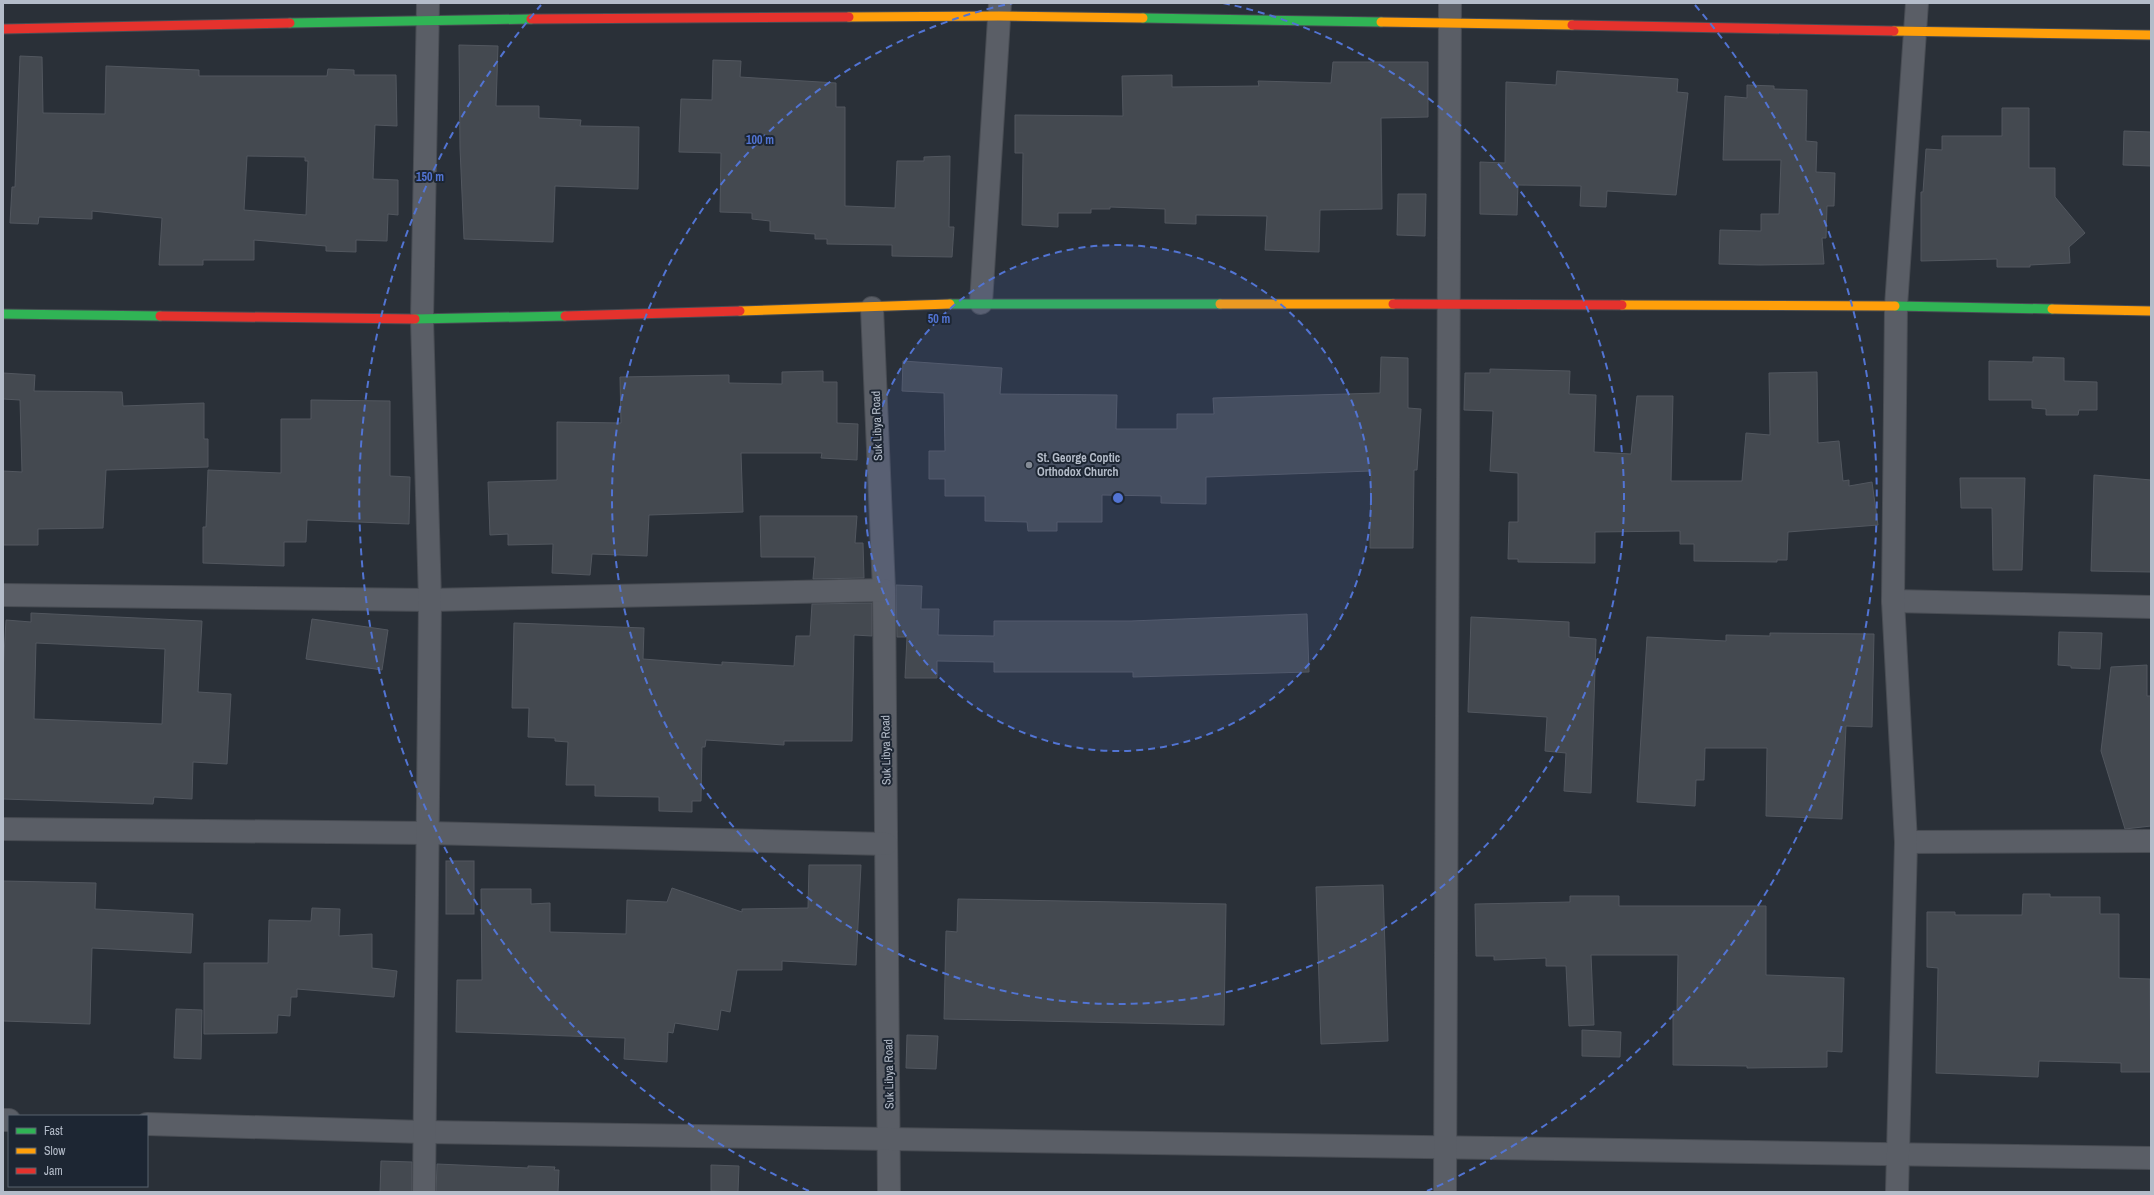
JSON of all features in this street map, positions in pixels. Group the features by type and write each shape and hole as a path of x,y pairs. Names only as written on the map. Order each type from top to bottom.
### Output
{"street":[{"path":"1445,1192 1450,3"},
{"path":"1897,1192 1906,842 1893,601 1896,306 1917,3"},
{"path":"981,303 1000,9"},
{"path":"3,29 428,12 1000,9 1916,31 2151,35"},
{"path":"424,1192 430,600 422,319 428,12"},
{"path":"3,314 422,319 872,308 981,303 1896,306 2151,311"},
{"name":"Suk Libya Road","path":"872,308 884,590 890,1139 889,1192"},
{"path":"3,595 430,600 884,590"},
{"path":"1893,601 2151,607"},
{"path":"3,829 428,833 886,844"},
{"path":"1906,842 2151,841"},
{"path":"148,1124 424,1132 2151,1158"}],"building":[{"path":"459,45 498,46 496,106 539,106 539,118 581,120 580,126 639,127 638,189 555,186 553,242 464,239 460,148"},
{"path":"20,56 42,57 43,113 105,114 106,66 199,70 199,76 327,76 328,69 354,70 354,75 396,75 397,126 375,125 373,179 398,180 398,215 388,214 387,241 356,240 356,252 326,251 326,246 254,240 254,260 203,260 203,265 159,265 162,218 92,211 92,219 39,217 38,224 10,223 12,187 15,187","holes":["247,156 305,157 305,161 308,161 306,215 244,210"]},
{"path":"713,60 741,61 740,77 836,83 836,107 845,107 845,206 895,208 897,161 924,161 924,157 950,156 949,227 954,227 952,257 892,256 892,245 827,244 827,239 815,239 815,234 770,231 770,221 752,219 752,213 720,212 721,153 679,152 681,99 712,100"},
{"path":"1333,62 1428,62 1428,117 1381,118 1382,209 1320,210 1319,252 1265,250 1267,216 1196,215 1196,224 1165,223 1165,209 1110,207 1110,209 1091,209 1091,213 1058,213 1058,227 1022,225 1023,153 1015,153 1015,115 1123,116 1122,76 1172,75 1172,87 1259,86 1258,81 1331,83"},
{"path":"1557,71 1678,79 1677,92 1688,93 1676,195 1607,191 1606,207 1580,206 1581,186 1518,185 1517,215 1480,214 1480,162 1505,163 1506,82 1556,85"},
{"path":"1747,85 1774,86 1774,89 1807,90 1806,141 1817,142 1816,172 1835,173 1834,206 1827,206 1826,238 1822,238 1824,264 1719,264 1720,230 1761,231 1761,214 1779,214 1781,160 1723,160 1725,96 1747,98"},
{"path":"2002,108 2029,108 2029,168 2055,168 2055,197 2085,233 2069,247 2070,263 2030,265 2030,267 1997,267 1997,259 1921,261 1921,192 1923,192 1926,149 1942,150 1942,136 2002,136"},
{"path":"2124,131 2151,132 2151,166 2123,165"},
{"path":"1398,194 1426,194 1425,236 1397,235"},
{"path":"1381,357 1408,358 1408,408 1421,409 1417,470 1414,470 1413,548 1370,548 1371,471 1206,477 1206,504 1161,503 1161,496 1102,495 1102,522 1057,522 1057,531 1028,531 1027,522 985,521 985,496 945,496 945,479 929,479 929,451 945,451 944,393 902,391 903,361 1002,368 1000,394 1117,395 1116,429 1177,429 1177,414 1214,414 1213,398 1380,393"},
{"path":"2033,357 2064,358 2064,381 2097,382 2097,410 2079,410 2078,415 2046,415 2046,409 2032,408 2032,400 1989,400 1989,361 2033,362"},
{"path":"1490,369 1570,371 1569,394 1596,395 1594,452 1631,454 1637,396 1673,396 1671,481 1742,481 1746,433 1770,435 1769,373 1817,372 1818,443 1839,441 1843,481 1849,480 1849,486 1872,482 1878,525 1788,532 1787,560 1777,560 1777,562 1694,561 1694,544 1680,544 1680,531 1595,532 1595,563 1518,562 1518,559 1508,559 1509,522 1518,522 1518,473 1490,471 1493,411 1464,410 1465,373 1490,373"},
{"path":"823,371 823,382 837,382 837,423 858,424 857,460 821,458 822,453 741,453 743,512 649,515 647,556 592,554 590,575 552,573 553,544 508,545 508,534 490,535 488,482 557,480 557,422 621,423 620,377 729,375 729,383 782,384 782,372"},
{"path":"3,373 35,375 34,391 122,392 123,406 204,403 204,439 208,439 208,467 106,470 103,528 38,529 38,545 3,545 3,471 22,472 20,400 3,399"},
{"path":"311,400 390,401 390,476 410,477 409,524 307,520 306,542 284,542 284,566 203,563 203,527 206,527 208,470 281,473 281,419 311,419"},
{"path":"2094,475 2151,480 2151,572 2091,571"},
{"path":"1960,478 2025,478 2022,570 1993,570 1992,508 1961,508"},
{"path":"760,516 857,516 855,543 863,543 864,578 813,579 815,557 761,557"},
{"path":"896,585 922,586 921,609 939,609 938,635 994,636 994,621 1131,621 1307,614 1309,672 1133,677 1133,672 994,672 994,662 937,661 937,678 905,678 907,637 897,637"},
{"path":"872,603 872,636 854,635 852,741 784,741 784,745 706,740 705,747 702,747 701,801 692,801 692,812 659,811 659,797 595,796 595,785 566,785 568,742 555,741 555,738 528,737 529,708 512,708 514,623 644,628 643,659 722,665 722,662 794,666 796,636 810,636 812,604"},
{"path":"31,613 202,621 198,692 231,694 227,764 193,762 192,799 154,797 153,804 3,799 3,672 6,620 31,622","holes":["36,643 165,649 162,724 34,719"]},
{"path":"1471,617 1569,622 1569,637 1596,639 1591,793 1564,791 1566,753 1545,751 1547,717 1468,712"},
{"path":"312,619 388,630 382,670 306,659"},
{"path":"2059,632 2102,633 2100,669 2071,668 2071,666 2058,665"},
{"path":"1770,633 1874,634 1872,727 1846,726 1842,819 1766,816 1767,748 1705,748 1704,780 1696,780 1695,806 1637,802 1647,637 1726,641 1726,635 1770,636"},
{"path":"2147,665 2147,696 2151,696 2151,826 2125,829 2101,751 2111,667"},
{"path":"446,861 474,861 474,914 446,914"},
{"path":"809,865 861,865 856,965 782,961 782,970 737,970 730,1012 721,1010 718,1030 675,1023 673,1033 668,1032 667,1062 624,1059 625,1038 456,1032 457,980 482,980 481,889 531,889 531,904 550,903 550,932 626,934 627,900 667,902 672,888 742,912 742,909 808,908"},
{"path":"3,881 96,883 95,909 193,914 191,953 92,948 90,1024 3,1021"},
{"path":"1383,885 1388,1041 1321,1044 1316,887"},
{"path":"2023,894 2050,894 2050,897 2100,897 2100,914 2119,914 2119,978 2150,979 2151,1072 2121,1072 2121,1063 2039,1061 2038,1077 1936,1073 1938,968 1927,967 1927,912 1955,912 1955,915 2022,915"},
{"path":"1570,896 1619,896 1619,906 1766,906 1766,975 1844,978 1842,1052 1827,1051 1827,1067 1747,1068 1747,1066 1673,1065 1673,1011 1677,1011 1678,955 1591,955 1594,1025 1569,1026 1566,966 1546,966 1546,958 1494,960 1494,956 1476,956 1475,904 1570,902"},
{"path":"958,899 1226,904 1224,1025 944,1019 946,931 957,932"},
{"path":"312,908 340,909 339,936 372,934 372,968 397,971 394,997 297,989 297,997 291,997 290,1016 278,1015 277,1033 204,1034 204,963 268,963 269,920 311,921"},
{"path":"176,1009 202,1010 201,1059 174,1058"},
{"path":"1582,1030 1621,1032 1620,1057 1582,1056"},
{"path":"907,1035 938,1036 936,1069 906,1068"},
{"path":"381,1161 412,1162 412,1192 380,1192"},
{"path":"437,1164 528,1168 528,1166 555,1167 554,1170 559,1170 558,1192 436,1192"},
{"path":"711,1165 739,1166 738,1192 711,1191"}],"traffic: fast":[{"path":"1143,18 1381,22"},
{"path":"290,23 531,19"},
{"path":"950,304 1220,304"},
{"path":"1895,306 2052,309"},
{"path":"3,314 160,316"},
{"path":"415,319 565,316"}],"traffic: slow":[{"path":"849,17 999,16 1143,18"},
{"path":"1381,22 1572,25"},
{"path":"1894,31 2151,35"},
{"path":"740,311 950,304"},
{"path":"1220,304 1393,304"},
{"path":"1622,305 1895,306"},
{"path":"2052,309 2151,311"}],"traffic: jam":[{"path":"531,19 849,17"},
{"path":"3,29 290,23"},
{"path":"1572,25 1894,31"},
{"path":"1393,304 1622,305"},
{"path":"565,316 740,311"},
{"path":"160,316 415,319"}],"place":[{"name":"St. George Coptic Orthodox Church","path":"1029,465"}]}
